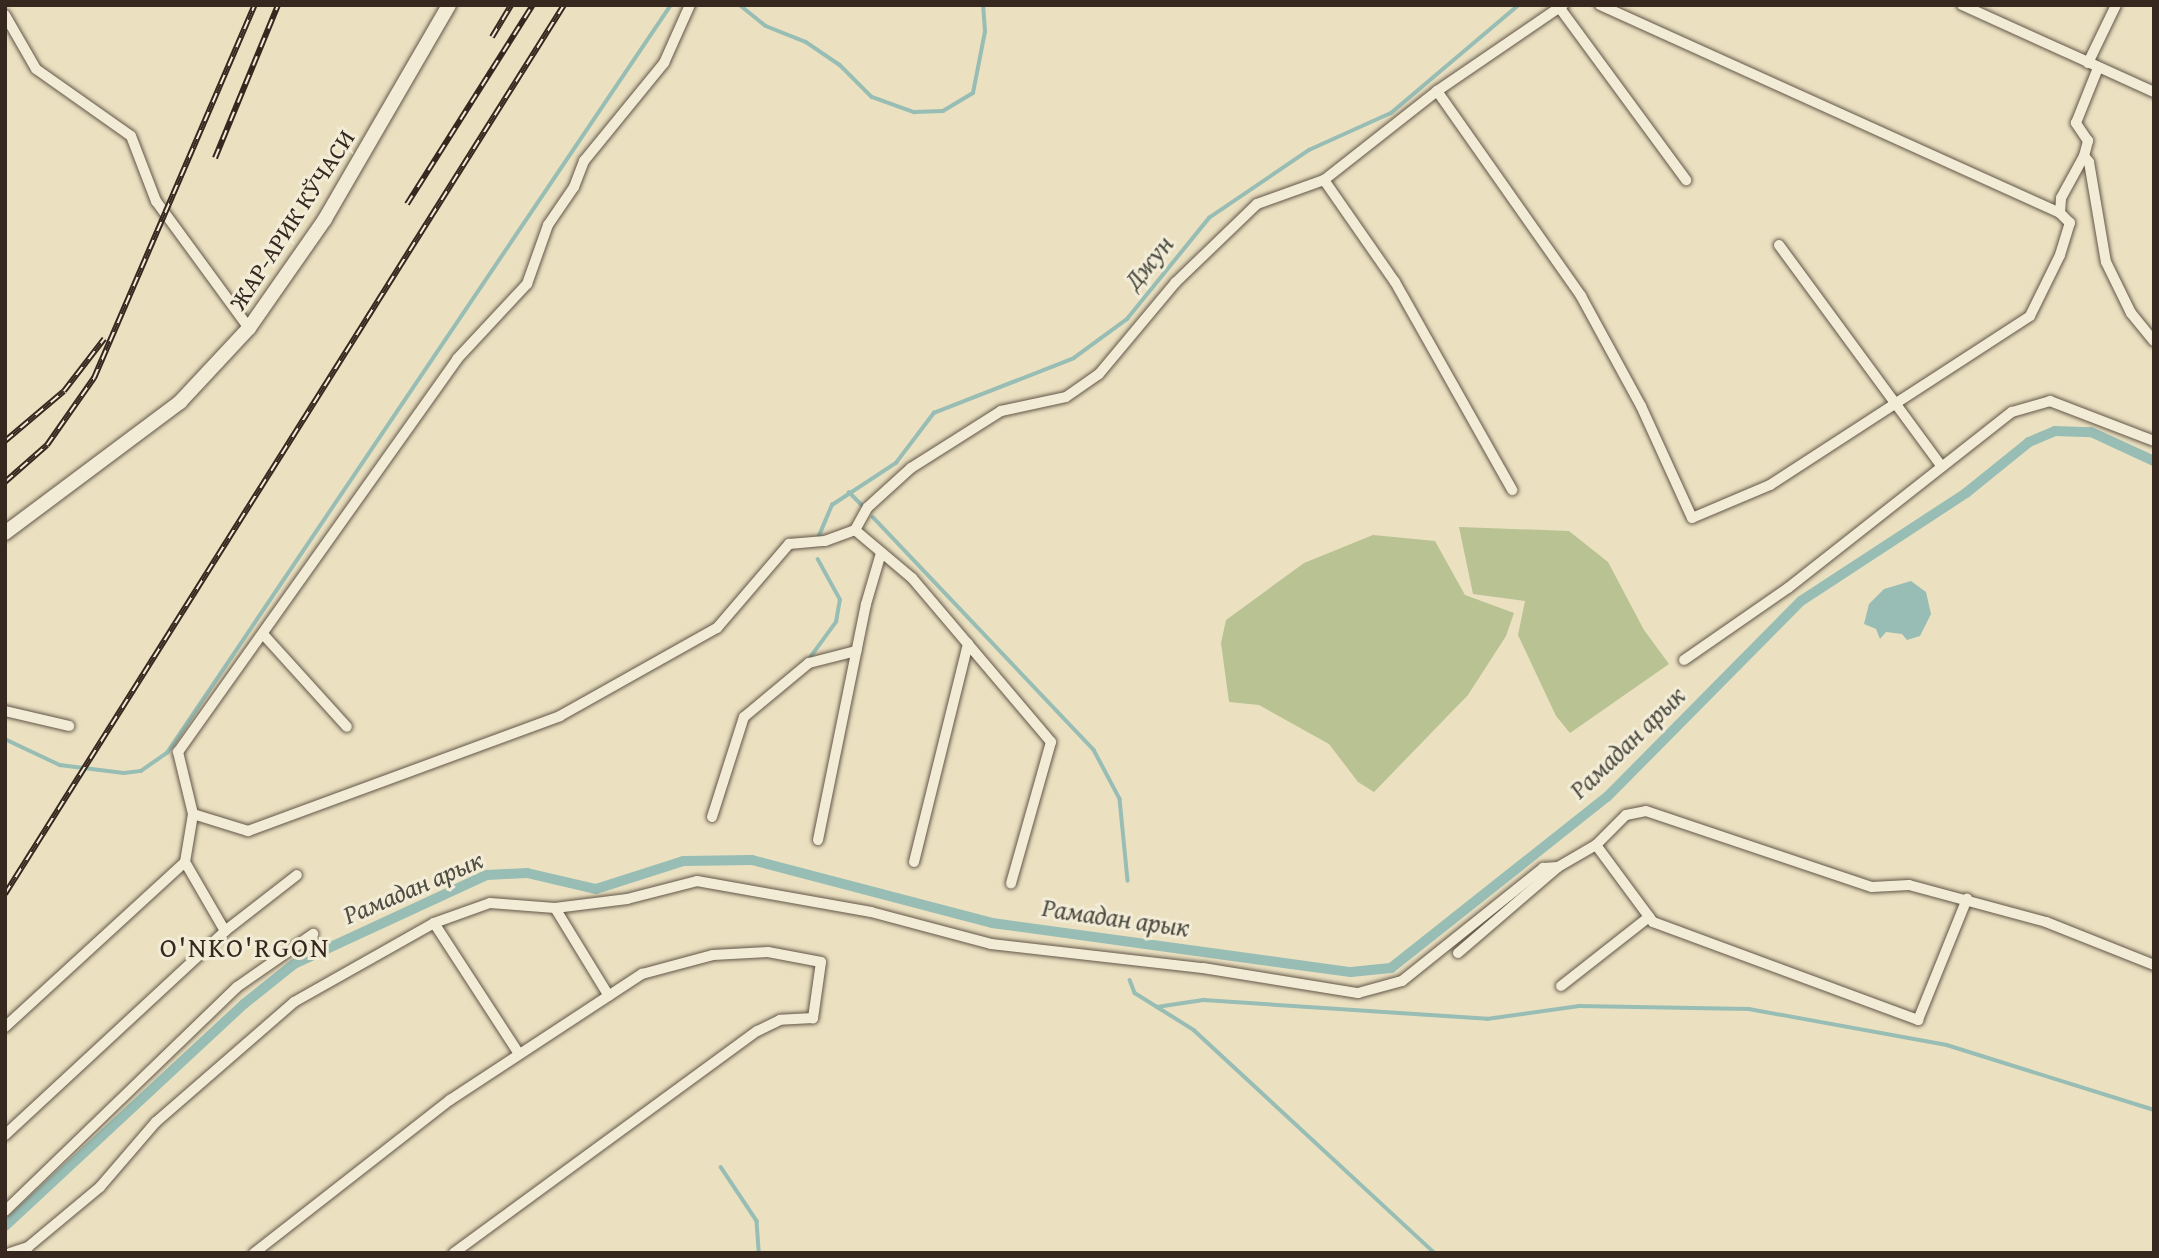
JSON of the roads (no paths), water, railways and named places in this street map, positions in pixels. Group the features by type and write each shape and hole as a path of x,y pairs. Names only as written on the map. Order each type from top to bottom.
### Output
{"main road":[{"name":"ЖАР-АРИК КЎЧАСИ","path":"5,533 180,402 249,328 325,219 449,5"}],"street":[{"path":"5,1027 185,862 193,814 178,752 457,359 527,284 548,225 574,187 584,161 664,64 690,5"},
{"path":"1437,91 1581,296 1641,406 1692,518 1770,485 1894,401 2030,316 2060,255 2070,223 2060,212 1600,5"},
{"path":"1962,5 2154,92"},
{"path":"2060,212 2060,198 2084,156 2088,141 2076,123 2093,65 2116,5"},
{"path":"193,814 248,831 560,716 717,628 789,544 825,541 855,530 868,507 911,468 1000,411 1066,397 1099,374 1175,283 1257,204 1324,180 1437,91 1561,6 1686,180"},
{"path":"5,15 36,69 131,136 156,201 249,328"},
{"path":"2084,156 2089,162 2106,262 2131,313 2154,341"},
{"path":"1324,180 1395,282 1512,490"},
{"path":"1779,245 1942,467"},
{"path":"1684,660 1788,588 2012,412 2050,401 2154,441"},
{"path":"855,530 912,578 1051,742 1012,883"},
{"path":"818,840 856,651 881,553"},
{"path":"263,634 347,727"},
{"path":"914,863 968,644"},
{"path":"712,817 744,717 810,663 856,651"},
{"path":"5,711 69,726"},
{"path":"1458,953 1558,867 1596,845 1626,815 1646,811 1872,887 1909,885 2046,922 2154,965"},
{"path":"1596,845 1653,922 1918,1020 1967,899"},
{"path":"185,862 225,931"},
{"path":"10,1253 28,1247 100,1187 156,1122 294,1002 434,923 490,903 555,908 627,899 697,881 871,912 991,944 1203,968 1358,993 1402,981 1544,868 1558,867"},
{"path":"5,1135 225,931 298,875"},
{"path":"555,908 609,996"},
{"path":"1561,986 1649,916"},
{"path":"434,923 519,1054"},
{"path":"5,1211 237,987 313,934"},
{"path":"254,1253 450,1100 642,974 713,955 768,951 817,959 822,965 813,1018 780,1020 757,1031 454,1253"},
{"path":"267,1243 274,1253"}],"water":[{"path":"1911,581 1926,592 1931,614 1920,636 1907,640 1902,634 1886,632 1880,639 1876,629 1864,624 1869,604 1884,589"}],"waterway":[{"path":"5,739 60,765 124,773 141,771 167,753 671,5"},
{"path":"740,5 766,26 806,42 840,65 872,97 914,112 943,111 973,93 985,32 983,5"},
{"name":"Джун","path":"818,538 832,505 896,463 934,413 1074,358 1127,319 1209,218 1309,150 1391,113 1519,5"},
{"name":"Рамадан арык","path":"5,1226 244,1004 294,964 487,875 527,873 596,889 683,861 752,860 992,923 1351,972 1391,968 1607,797 1801,601 1966,493 2029,442 2055,431 2091,432 2154,461"},
{"path":"849,492 862,505"},
{"path":"873,517 1094,750 1120,799 1128,881"},
{"name":"Джун","path":"809,659 836,622 840,600 818,560"},
{"path":"1130,980 1135,993 1194,1030 1435,1253"},
{"path":"1157,1007 1204,1000 1487,1019 1579,1006 1749,1009 1947,1045 2154,1110"},
{"path":"721,1167 757,1221 759,1253"}],"railway":[{"path":"5,482 47,445 94,378 255,5"},
{"path":"215,158 278,5"},
{"path":"492,37 511,5"},
{"path":"407,204 533,5"},
{"path":"5,894 564,5"},
{"path":"5,441 64,391 104,339"}],"district":[{"name":"O'NKO'RGON","path":"245,947"}]}
